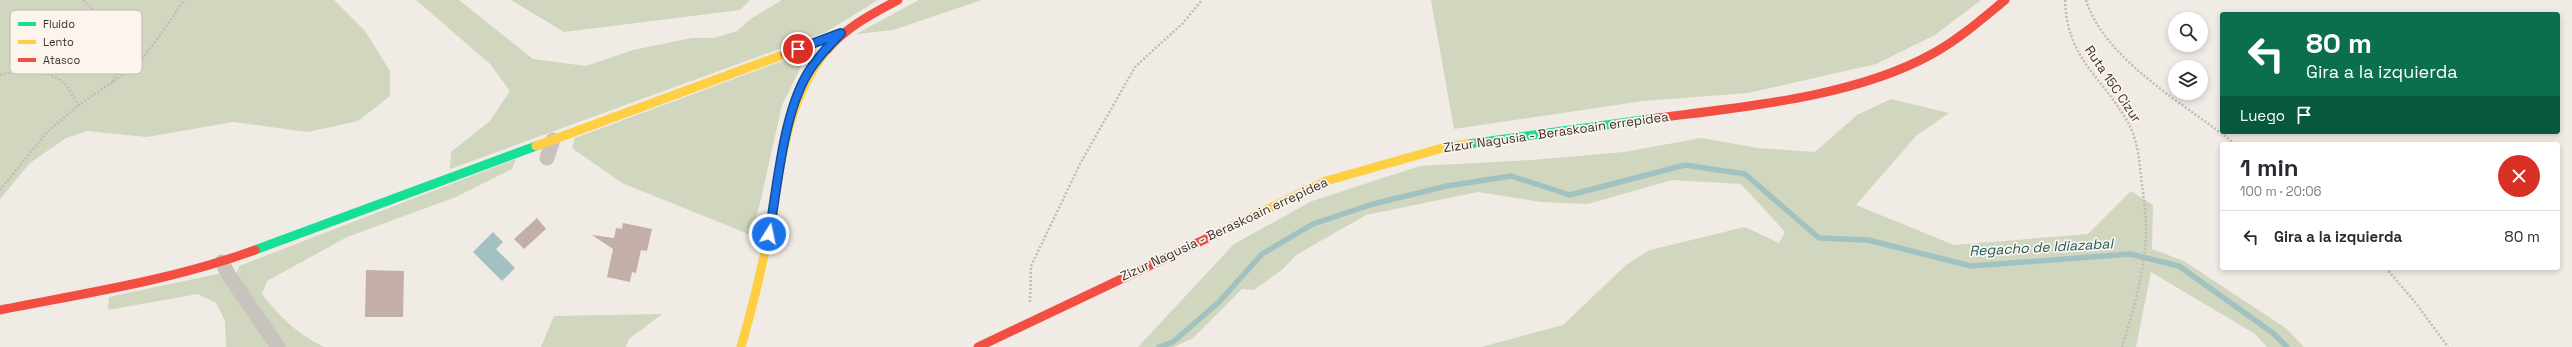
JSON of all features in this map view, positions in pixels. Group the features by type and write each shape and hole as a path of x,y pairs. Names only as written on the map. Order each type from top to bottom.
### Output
{"street":[{"path":"741,347 764,262 792,111 810,69 841,33 859,20 898,0"},
{"name":"Zizur Nagusia - Beraskoain errepidea","path":"978,347 1326,181 1446,147 1734,108 1843,88 1890,74 1932,54 1974,25 2005,0"},
{"path":"0,310 167,277 222,262 841,33"},
{"path":"547,158 552,140"},
{"path":"222,262 228,274 278,347"},
{"path":"1001,347 1012,330"}],"path":[{"path":"83,0 93,10"},
{"path":"142,59 159,37 184,0"},
{"path":"1029,322 1031,266 1081,162 1135,67 1183,23 1202,0"},
{"name":"Ruta 15C Cizur","path":"2065,0 2066,23 2082,60 2113,98 2135,137 2146,208 2144,251 2122,347"},
{"path":"2086,0 2105,38 2119,52 2148,78 2220,133"},
{"path":"0,75 10,72"},
{"path":"42,74 52,76 66,85 79,105"},
{"path":"109,86 117,74"},
{"path":"0,190 48,131 79,105 125,74"},
{"path":"2222,134 2232,142"},
{"path":"2388,270 2415,302 2448,347"}],"green space":[{"path":"0,0 334,0 365,31 390,71 390,96 358,121 308,132 233,122 147,137 87,131 66,138 30,163 0,199"},
{"path":"416,0 459,0 533,59 586,66 633,50 692,38 715,38 737,31 752,18 782,0 878,0 826,32 450,169 451,152 490,121 510,91 490,64"},
{"path":"511,0 750,0 740,10 564,32"},
{"path":"919,0 982,0 893,30 856,34"},
{"path":"1431,0 1981,0 1935,35 1876,64 1748,93 1643,101 1454,129"},
{"path":"809,51 782,105 761,199 751,235 622,183 572,148 575,138"},
{"path":"1891,99 1949,113 1916,136 1856,205 1954,245 2088,234 2131,191 2153,205 2152,249 2184,261 2287,329 2304,347 2267,347 2255,334 2151,272 2136,347 1481,347 1563,325 1626,265 1650,250 1745,227 1779,243 1785,232 1741,184 1672,180 1588,204 1541,202 1478,192 1366,215 1296,255 1283,269 1254,290 1242,289 1193,338 1174,347 1138,347 1234,244 1312,201 1420,166 1531,160 1624,152 1701,138 1758,148 1815,152 1857,115"},
{"path":"516,159 512,169 456,197 347,237 267,281 262,294 269,303 297,330 324,347 285,347 236,275 239,266"},
{"path":"222,273 272,347 226,347 225,321 216,303 198,294 108,310 109,297"},
{"path":"662,314 629,339 626,347 541,347 554,316"}],"water":[{"path":"493,232 503,242 496,249 515,268 502,281 473,252"}],"building":[{"path":"537,218 546,229 524,249 514,239"},
{"path":"623,223 652,229 647,251 641,250 636,273 632,272 630,282 607,277 613,249 592,235 614,238 616,228 622,229"},
{"path":"366,270 404,271 403,317 365,317"}],"waterway":[{"name":"Regacho de Idiazabal","path":"1159,347 1173,342 1219,302 1262,254 1313,224 1373,204 1447,186 1511,176 1570,195 1685,165 1745,174 1819,238 1868,240 1971,266 2130,254 2179,266 2273,333 2287,347"}],"traffic: fast":[{"path":"1468,144 1657,118"},
{"path":"255,250 536,146"}],"traffic: slow":[{"path":"741,347 752,308 767,241 785,141 801,93 812,71 827,50"},
{"path":"536,146 785,54"},
{"path":"1214,235 1326,181 1446,147 1468,144"}],"traffic: jam":[{"path":"827,50 842,34 869,16 898,0"},
{"path":"1657,118 1798,98 1869,81 1902,69 1932,54 1970,29 2005,0"},
{"path":"785,54 841,33"},
{"path":"978,347 1214,235"},
{"path":"0,310 161,278 193,270 255,250"}],"route":[{"path":"769,234 779,172 792,111 797,96 810,69 825,49 841,33 798,49"}]}
